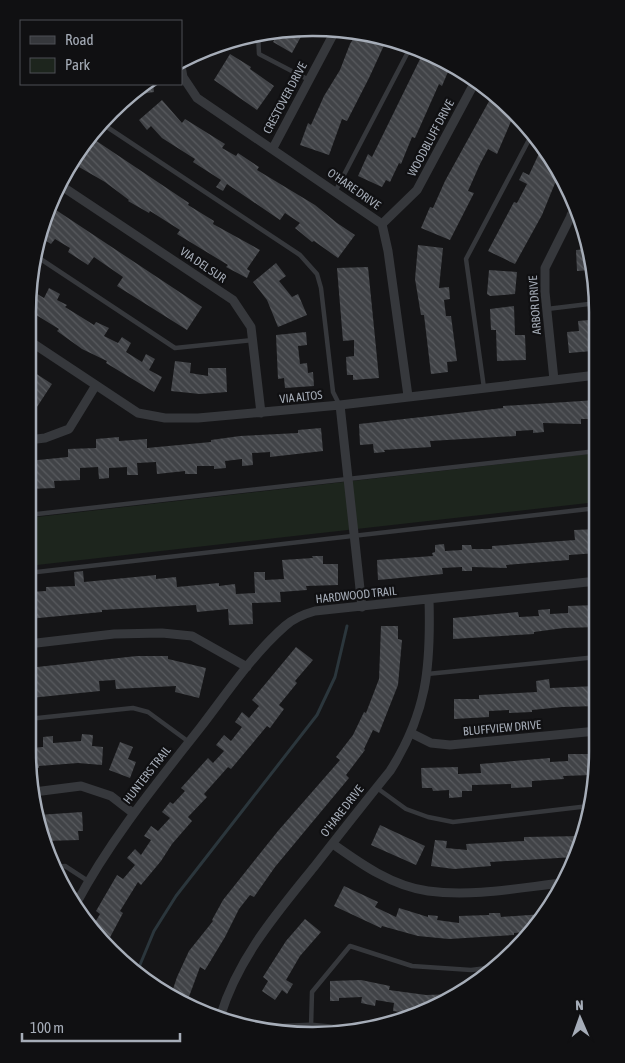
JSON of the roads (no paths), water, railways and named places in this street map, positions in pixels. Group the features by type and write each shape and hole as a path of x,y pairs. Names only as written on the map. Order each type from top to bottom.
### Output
{"street":[{"name":"CRESTOVER DRIVE","path":"272,148 332,37"},
{"name":"O'HARE DRIVE","path":"182,72 183,77 197,98 382,224 388,251 408,396"},
{"name":"WOODBLUFF DRIVE","path":"382,224 418,190 472,87"},
{"name":"VIA DEL SUR","path":"66,189 232,300 251,327 260,413"},
{"name":"ARBOR DRIVE","path":"554,380 546,309 544,268 571,216"},
{"name":"VIA ALTOS","path":"36,345 138,412 165,418 260,413 340,406 408,396 589,376"},
{"path":"36,439 69,430 96,384"},
{"path":"340,406 362,607"},
{"name":"HARDWOOD TRAIL","path":"247,667 285,626 301,615 315,611 589,582"},
{"name":"O'HARE DRIVE","path":"222,1011 226,997 243,962 261,932 377,788 401,753 411,733 427,674 430,651 429,599"},
{"path":"36,643 114,634 162,633 192,636 247,667"},
{"name":"HUNTERS TRAIL","path":"79,898 88,881 133,813 247,667"},
{"name":"BLUFFVIEW DRIVE","path":"411,733 431,743 450,745 589,732"},
{"path":"40,791 81,786 111,796 133,813"},
{"path":"333,844 378,874 428,891 468,893 555,884"}],"lane":[{"path":"258,42 259,54 309,80"},
{"path":"335,192 407,53"},
{"path":"107,127 300,255 318,274 333,392 340,406"},
{"path":"484,388 466,259 529,140"},
{"path":"42,260 175,348 253,340"},
{"path":"546,309 589,304"},
{"path":"36,515 589,452"},
{"path":"36,571 589,509"},
{"path":"427,674 589,657"},
{"path":"36,718 133,708 148,712 189,742"},
{"path":"377,788 406,809 428,817 453,822 582,807"},
{"path":"62,866 65,866 88,881"},
{"path":"311,1027 312,992 350,946 412,966 471,970 483,969"}],"waterway":[{"path":"139,966 154,931 176,896 317,715 335,677 347,626"}]}
